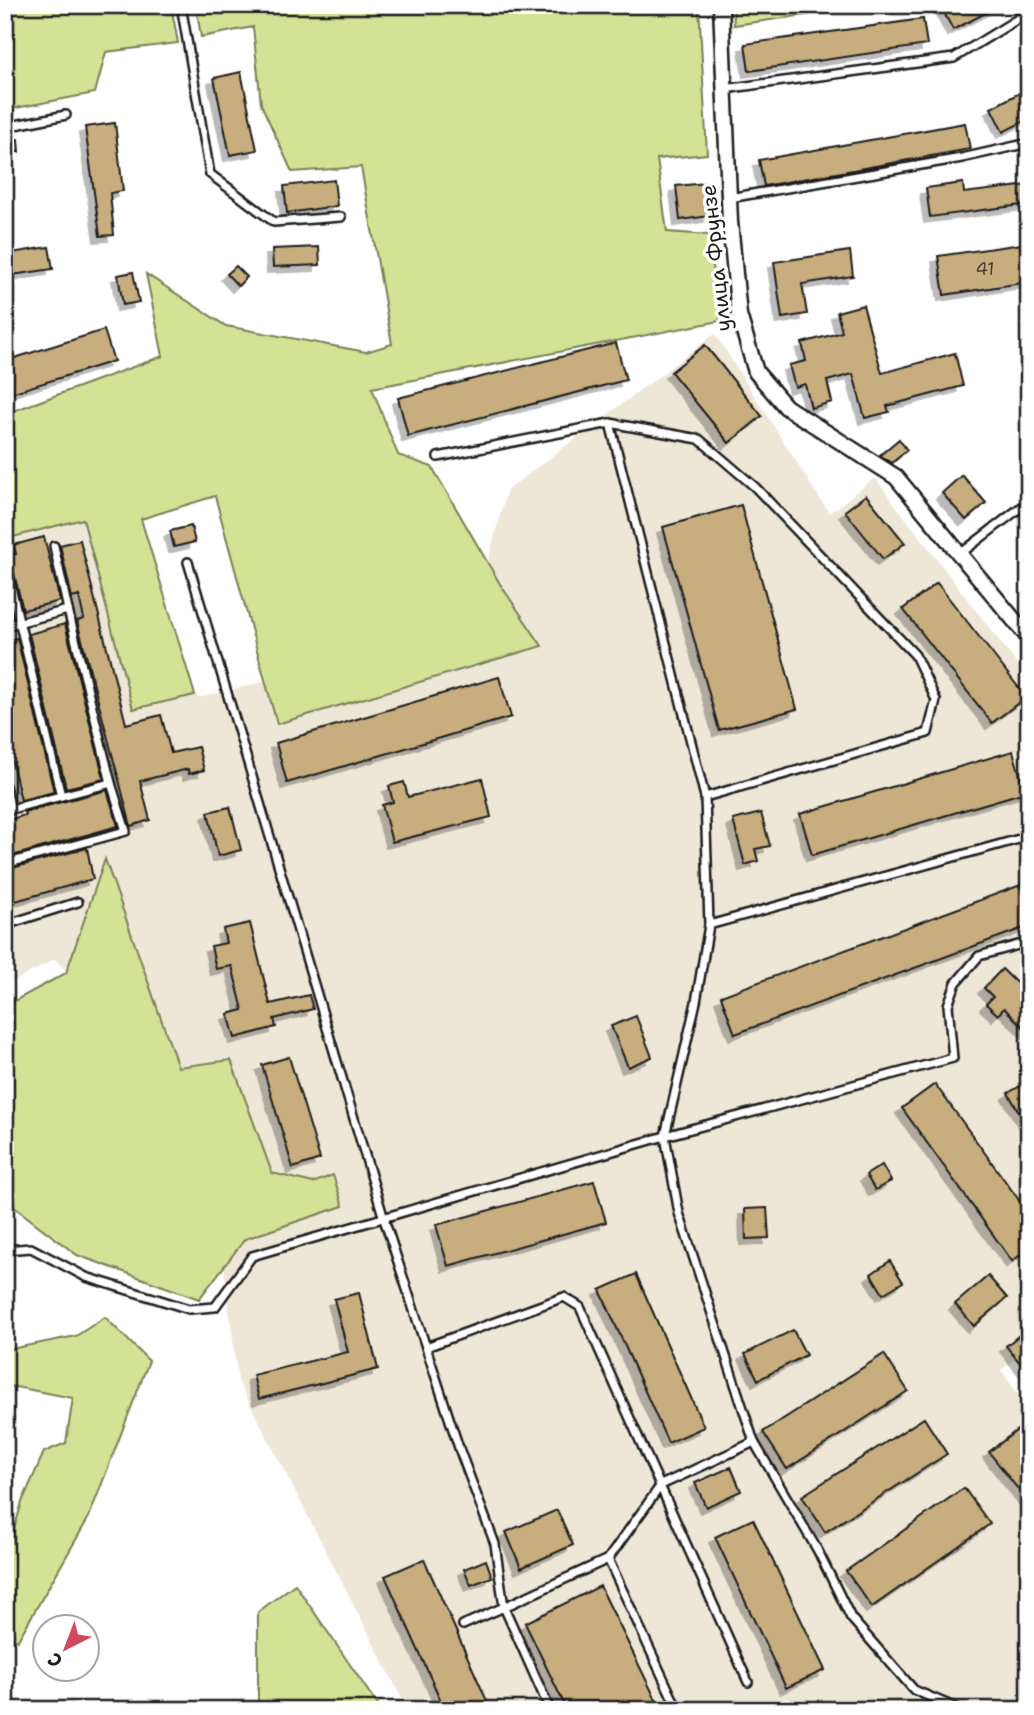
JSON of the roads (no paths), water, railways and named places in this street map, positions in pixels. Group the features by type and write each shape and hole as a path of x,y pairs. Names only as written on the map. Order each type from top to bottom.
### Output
{"street":[{"name":"улица Фрунзе","path":"721,5 728,198 739,315 756,372 786,407 896,477 1029,638"}],"lane":[{"path":"181,5 210,174 274,222 341,217"},
{"path":"724,89 954,58 1029,12"},
{"path":"5,127 66,115"},
{"path":"728,198 962,158 1029,143"},
{"path":"438,457 610,423 699,439 755,487 915,655 936,700 928,733 705,797"},
{"path":"610,423 705,797 709,925 696,1002 665,1136 679,1213 754,1442 818,1551 851,1618 914,1690 961,1710"},
{"path":"960,554 1029,501"},
{"path":"5,864 126,831 111,783 54,547"},
{"path":"5,562 61,796"},
{"path":"188,562 384,1219 495,1544 504,1607 550,1710"},
{"path":"5,626 68,610"},
{"path":"5,786 8,810 111,783"},
{"path":"709,925 1019,839"},
{"path":"5,925 78,902"},
{"path":"5,1250 31,1248 86,1277 189,1310 215,1307 252,1255 665,1136 953,1058 948,1005 956,983 979,956 1029,942"},
{"path":"426,1347 564,1297 580,1307 748,1682"},
{"path":"463,1625 608,1559 661,1485 754,1442"},
{"path":"608,1559 678,1710"}]}
